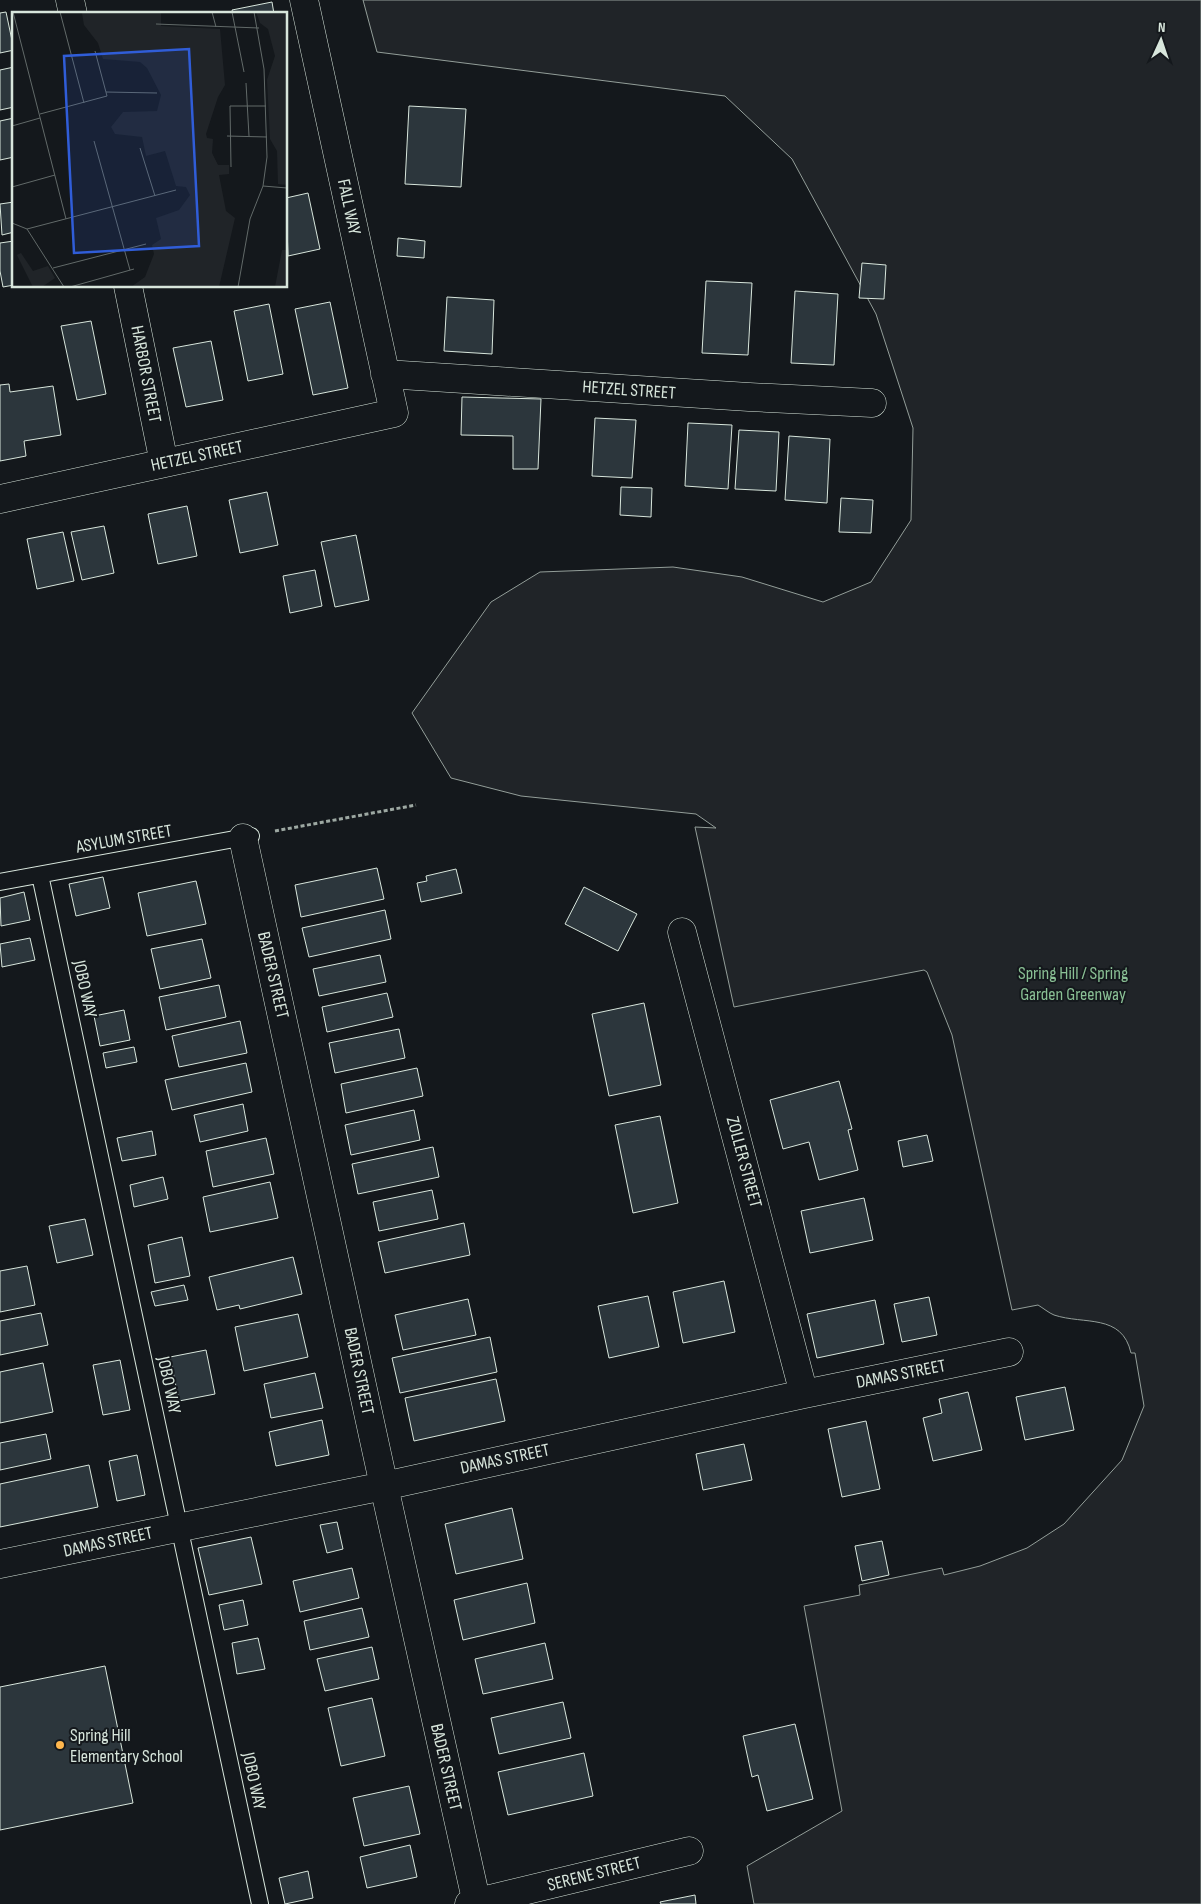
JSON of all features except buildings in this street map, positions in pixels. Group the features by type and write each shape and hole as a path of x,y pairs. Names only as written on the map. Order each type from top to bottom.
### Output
{"street":[{"name":"FALL WAY","path":"304,0 394,413"},
{"name":"HARBOR STREET","path":"128,288 164,463"},
{"name":"HETZEL STREET","path":"385,374 749,397 872,402"},
{"name":"HETZEL STREET","path":"0,500 394,413"},
{"name":"BADER STREET","path":"249,836 384,1486 474,1904"},
{"name":"ZOLLER STREET","path":"682,932 804,1394"},
{"name":"DAMAS STREET","path":"0,1564 384,1486 804,1394 1010,1352"},
{"name":"SERENE STREET","path":"474,1904 689,1851"}],"lane":[{"name":"ASYLUM STREET","path":"0,882 249,836"},
{"name":"JOBO WAY","path":"40,875 260,1904"}],"path":[{"path":"249,836 416,805"}],"green space":[{"name":"Spring Hill / Spring Garden Greenway","path":"363,0 1201,0 1201,1904 754,1904 747,1866 842,1811 804,1606 860,1595 859,1585 942,1568 944,1575 980,1566 1027,1548 1064,1524 1122,1460 1144,1406 1135,1353 1131,1353 1126,1340 1111,1326 1054,1315 1038,1305 1012,1310 952,1035 927,972 924,970 734,1007 695,827 716,828 696,814 521,796 451,778 412,713 491,602 540,572 673,567 742,577 823,602 871,582 911,520 913,428 876,314 792,159 725,96 377,52"}],"place":[{"name":"Spring Hill Elementary School","path":"60,1745"}]}
